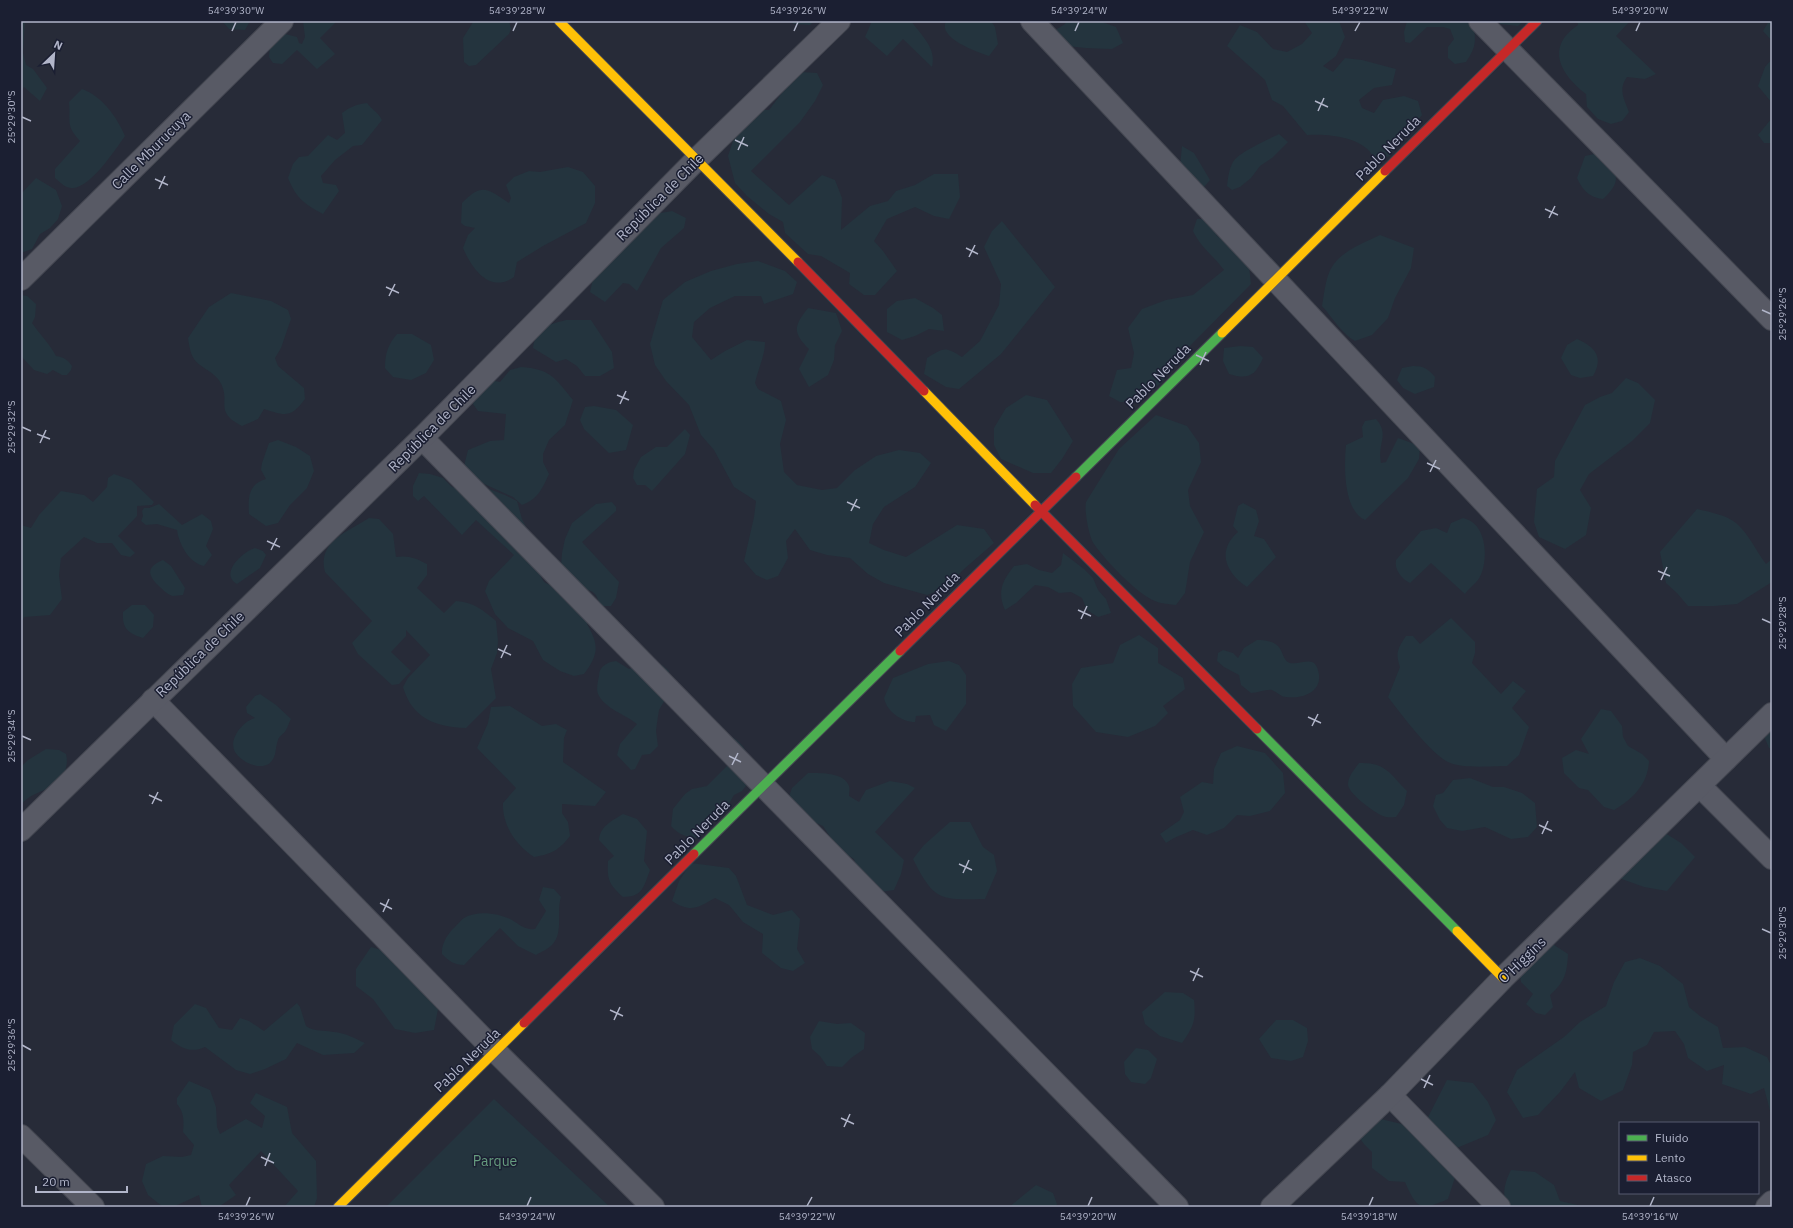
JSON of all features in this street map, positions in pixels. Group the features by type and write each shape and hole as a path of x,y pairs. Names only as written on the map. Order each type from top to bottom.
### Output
{"street":[{"name":"Calle Mburucuya","path":"21,280 282,21"},
{"path":"559,21 697,159 1041,511 1503,978"},
{"name":"República de Chile","path":"21,830 422,438 697,159 839,21"},
{"path":"1032,21 1726,759"},
{"path":"1480,21 1772,319"},
{"name":"Pablo Neruda","path":"338,1207 1537,21"},
{"path":"422,438 1177,1207"},
{"path":"154,700 496,1052 653,1207"},
{"name":"O'Higgins","path":"1272,1207 1390,1095 1503,978 1772,714"},
{"path":"1700,786 1772,858"},
{"path":"1390,1095 1499,1207"},
{"path":"21,1136 93,1207"},
{"path":"1767,1207 1772,1202"}],"green space":[{"path":"21,21 25,21 23,53 26,65 33,69 47,88 40,101 24,87 21,90"},
{"path":"222,21 250,21 245,30 229,29"},
{"path":"303,21 337,21 320,38 335,54 317,69 297,50 282,64 273,63 269,57 270,45 281,33 297,37 299,43 302,44 305,37"},
{"path":"472,21 509,21 511,29 509,34 476,65 469,66 464,62 463,38 473,22"},
{"path":"789,21 814,21 810,25 794,24"},
{"path":"872,21 911,21 930,48 933,60 932,67 903,39 887,56 865,37"},
{"path":"946,21 991,21 995,27 998,44 989,56 968,48 947,33 945,27"},
{"path":"1066,21 1089,21 1091,23 1102,22 1116,27 1123,43 1112,49 1066,46 1055,39 1057,29 1065,24"},
{"path":"1304,21 1339,21 1345,37 1336,56 1323,66 1333,72 1345,58 1362,60 1396,69 1392,85 1374,88 1359,100 1362,108 1374,113 1383,100 1404,96 1418,101 1422,115 1409,131 1397,139 1390,156 1377,160 1366,148 1346,138 1307,135 1283,106 1272,100 1265,80 1227,46 1240,25 1257,32 1273,49 1287,52 1302,44 1312,33"},
{"path":"1407,21 1473,21 1475,43 1472,52 1466,62 1455,64 1448,58 1448,47 1454,39 1450,29 1443,27 1427,27 1410,43 1405,42 1404,32"},
{"path":"1499,21 1523,21 1518,26 1500,24"},
{"path":"1577,21 1630,21 1616,36 1656,74 1645,79 1627,77 1624,81 1622,90 1629,112 1622,121 1611,124 1598,119 1587,107 1586,94 1569,78 1563,69 1559,51 1562,42 1568,33 1578,25"},
{"path":"1769,21 1772,21 1772,41 1763,31"},
{"path":"1772,59 1772,103 1758,86 1765,67"},
{"path":"801,72 817,73 823,85 815,101 800,122 751,171 789,205 822,175 835,180 842,198 841,230 870,206 888,201 896,191 915,185 934,174 958,174 960,197 949,219 934,216 915,207 887,219 874,241 897,271 875,295 864,295 849,284 850,273 821,256 808,254 785,233 783,222 769,214 747,196 735,183 728,156 737,129 757,110 769,110 788,85"},
{"path":"82,89 96,97 108,108 118,122 125,136 95,175 80,186 70,188 63,185 55,178 55,169 80,141 70,127 69,102"},
{"path":"367,103 382,120 362,145 353,146 335,160 321,176 323,183 336,185 339,191 323,214 301,200 294,191 288,178 293,164 299,157 308,156 328,135 337,140 345,133 342,113 354,106"},
{"path":"1772,118 1772,143 1764,143 1758,135"},
{"path":"1279,134 1288,142 1272,158 1260,166 1251,178 1240,187 1232,190 1227,186 1229,174 1236,158 1254,146"},
{"path":"1182,146 1194,153 1210,180 1204,187 1200,188 1180,166"},
{"path":"1599,153 1614,170 1616,175 1614,186 1603,199 1590,195 1581,186 1577,178 1585,156"},
{"path":"568,167 583,172 595,186 595,203 586,223 517,262 514,277 497,283 483,277 471,264 463,248 468,235 475,228 465,226 461,223 462,203 475,192 485,190 496,194 509,203 511,198 506,185 514,177 529,171 540,172"},
{"path":"36,178 56,190 62,206 58,219 50,228 40,234 32,249 21,253 21,194"},
{"path":"672,211 686,218 684,228 661,248 637,291 629,284 623,283 605,302 590,292 593,279 655,214"},
{"path":"1197,219 1209,219 1217,236 1236,247 1249,266 1251,284 1183,353 1162,382 1137,402 1120,402 1109,396 1117,370 1131,368 1134,353 1128,328 1142,309 1166,300 1193,295 1224,270 1196,237 1193,231"},
{"path":"1002,221 1055,287 1001,354 959,389 946,387 924,374 927,358 941,350 951,351 962,357 980,341 999,305 1001,284 984,247 992,231"},
{"path":"1380,235 1414,248 1411,268 1395,298 1388,318 1372,335 1355,341 1341,330 1322,306 1326,281 1338,259 1358,245"},
{"path":"758,261 785,271 797,282 793,294 764,304 761,296 735,296 710,308 694,322 692,337 711,360 747,340 765,342 763,357 755,383 758,389 781,401 786,420 780,444 784,472 797,485 822,490 837,488 855,470 876,456 899,450 920,453 931,463 915,487 884,507 873,524 869,543 884,550 906,557 957,525 984,529 994,543 963,570 948,586 927,595 884,583 868,574 850,558 827,555 810,550 795,529 786,541 788,558 778,576 767,580 756,575 744,561 756,501 734,487 714,450 701,435 689,405 666,381 655,365 650,344 663,300 685,282 711,271 737,264"},
{"path":"231,293 271,301 288,310 291,319 281,348 275,358 278,366 304,388 305,399 296,410 283,414 264,409 258,419 242,426 227,415 224,405 224,393 218,379 196,362 193,357 188,338 209,307"},
{"path":"21,295 27,296 36,304 35,317 32,323 51,347 56,356 66,359 72,366 67,375 62,375 53,370 47,374 34,370 21,356"},
{"path":"915,298 942,315 944,331 929,329 915,336 902,340 887,332 887,309 897,301"},
{"path":"808,308 836,313 842,331 835,345 834,360 828,375 809,387 799,369 809,349 800,338 797,329 800,320"},
{"path":"566,320 591,320 612,352 614,368 600,376 585,376 577,366 566,359 556,362 533,348 537,335 540,331 548,325"},
{"path":"397,334 412,334 431,345 434,360 426,373 411,380 393,377 385,368 388,350 391,342"},
{"path":"1577,339 1589,345 1596,353 1598,363 1593,376 1580,378 1571,375 1561,358 1567,345"},
{"path":"1240,346 1253,347 1263,358 1254,373 1241,377 1229,374 1223,361 1224,348"},
{"path":"1413,366 1423,367 1435,377 1434,387 1415,394 1403,388 1397,380 1402,368"},
{"path":"521,367 539,370 552,376 573,400 565,425 549,440 543,454 543,462 549,474 542,489 536,497 522,505 513,497 480,482 463,470 468,450 490,441 504,440 506,414 478,411 473,404 478,392 490,380 500,382 510,370"},
{"path":"1626,378 1638,383 1655,400 1650,423 1632,441 1589,474 1580,490 1591,508 1586,535 1565,549 1539,537 1534,522 1537,489 1554,477 1555,461 1585,405 1600,397 1612,393"},
{"path":"1026,395 1047,400 1073,441 1051,473 1033,473 1001,459 994,445 994,428 1006,408"},
{"path":"594,406 616,410 633,425 626,450 609,453 584,429 580,420 585,407"},
{"path":"1156,415 1187,426 1199,443 1201,462 1188,490 1190,506 1204,532 1190,562 1185,593 1176,605 1155,601 1139,591 1122,576 1092,541 1086,517 1086,502 1119,449"},
{"path":"1376,419 1380,425 1383,435 1380,450 1381,463 1386,462 1398,438 1420,446 1419,459 1408,478 1365,520 1358,515 1352,507 1346,487 1346,445 1363,437 1362,427 1365,421"},
{"path":"685,429 690,435 685,454 652,491 645,485 637,485 633,478 634,470 641,457 656,447 667,447"},
{"path":"278,440 296,447 310,456 314,471 307,488 290,505 278,523 266,526 249,514 249,497 252,488 260,481 266,479 261,470 262,463 269,443"},
{"path":"419,473 430,474 443,478 452,487 459,489 481,486 517,501 522,519 530,535 532,561 544,582 559,590 562,553 565,539 572,523 596,504 612,502 616,507 616,511 582,542 619,582 616,598 611,606 600,606 594,593 588,590 579,589 592,594 592,609 587,624 594,638 596,649 595,655 584,674 574,676 560,671 543,660 533,641 508,628 495,614 485,591 489,581 514,555 476,520 462,535 424,496 418,501 413,496 413,486"},
{"path":"114,474 131,480 154,502 152,505 137,506 137,516 118,536 135,553 130,557 121,555 112,543 97,543 84,537 61,558 59,575 62,599 50,615 24,617 21,624 21,525 31,528 39,515 61,491 84,495 93,502 107,487 108,478"},
{"path":"1243,503 1256,510 1259,521 1254,536 1264,539 1276,557 1247,587 1234,575 1226,561 1227,547 1231,539 1238,532 1233,526 1238,506"},
{"path":"159,504 182,525 202,514 211,521 213,529 206,546 212,555 204,566 189,557 182,547 177,530 157,524 146,525 141,521 143,516 142,511 144,508 149,508"},
{"path":"1697,509 1728,518 1741,527 1766,564 1772,559 1772,582 1737,604 1688,606 1666,583 1660,552"},
{"path":"369,518 379,519 393,534 396,557 404,556 427,564 427,575 417,588 444,613 456,601 468,603 478,607 496,621 498,641 497,653 491,669 496,698 466,728 444,726 426,719 412,706 407,698 403,687 408,678 430,655 406,630 406,636 391,652 411,671 399,684 392,685 358,654 352,643 372,621 325,572 324,561 326,552 336,539"},
{"path":"1463,518 1471,521 1477,527 1484,541 1485,550 1484,567 1481,574 1478,580 1465,594 1431,563 1410,583 1402,577 1397,571 1396,560 1421,531 1436,528 1447,533 1451,523"},
{"path":"255,548 263,551 266,555 260,568 237,584 232,580 230,575 231,569 244,554"},
{"path":"1063,553 1093,578 1098,590 1106,599 1111,613 1098,617 1087,610 1082,598 1071,592 1059,593 1048,587 1035,585 1016,603 1005,610 1001,598 1002,587 1006,577 1014,566 1027,564 1039,570 1052,573 1061,565"},
{"path":"163,560 171,566 185,588 183,595 169,595 153,579 150,572 151,568"},
{"path":"132,605 145,605 154,615 153,627 143,638 127,630 124,623 123,612"},
{"path":"1451,618 1475,642 1475,653 1472,663 1501,694 1513,681 1526,691 1512,708 1529,727 1519,755 1507,766 1461,766 1448,762 1425,742 1388,697 1400,667 1398,651 1406,636 1413,636 1420,644"},
{"path":"1139,635 1158,648 1158,663 1183,678 1185,689 1163,706 1168,713 1155,726 1128,737 1096,732 1073,706 1072,684 1081,668 1113,663 1120,645"},
{"path":"1257,640 1268,641 1276,644 1280,648 1286,660 1290,663 1312,662 1315,664 1319,675 1317,686 1309,694 1298,697 1284,697 1272,690 1251,693 1241,685 1239,675 1224,667 1217,661 1218,653 1223,650 1233,653 1238,658 1244,648"},
{"path":"647,660 662,665 669,671 666,698 659,710 656,731 658,746 650,754 642,755 635,769 631,770 617,755 620,744 637,724 605,704 601,699 597,690 599,673 602,667 610,662 616,661 629,669"},
{"path":"949,661 959,665 966,675 966,704 946,731 934,725 930,715 916,716 915,722 910,722 900,718 888,708 884,698 893,678 928,664"},
{"path":"260,694 276,705 291,719 287,729 277,743 275,755 272,761 266,765 256,766 246,762 238,756 233,747 233,742 238,731 246,723 255,718 247,713 246,707 255,696"},
{"path":"510,706 542,726 556,724 567,730 564,738 563,762 606,792 595,806 562,804 562,813 568,822 570,836 555,851 534,857 521,847 511,834 505,819 503,803 516,788 477,748 488,723 491,707"},
{"path":"1601,709 1611,711 1622,726 1623,737 1628,746 1642,754 1649,761 1646,777 1638,790 1621,806 1614,810 1604,807 1588,790 1579,788 1564,773 1562,758 1576,750 1589,754 1581,739"},
{"path":"1772,726 1772,748 1769,748 1764,736"},
{"path":"713,727 731,736 742,745 746,751 752,778 742,791 734,795 727,807 718,813 698,838 690,837 683,835 671,826 673,809 685,794 692,789 707,786 728,765"},
{"path":"1237,746 1265,753 1283,773 1285,793 1270,811 1250,816 1237,815 1224,828 1207,835 1193,830 1166,843 1160,834 1180,820 1184,812 1180,797 1202,782 1213,784 1214,769 1221,753"},
{"path":"46,749 59,750 66,754 67,763 65,772 60,780 53,786 28,798 21,805 21,767 28,760"},
{"path":"1359,763 1368,763 1382,767 1387,770 1407,791 1404,805 1396,817 1386,817 1379,814 1363,803 1349,789 1349,779"},
{"path":"808,773 831,774 842,778 849,786 849,796 859,802 866,790 890,781 907,784 915,788 875,832 904,860 901,874 894,890 880,892 856,868 854,859 839,850 823,826 807,819 789,797 792,788"},
{"path":"1470,778 1493,787 1504,787 1522,793 1535,803 1537,827 1528,837 1511,839 1485,827 1462,831 1447,828 1440,820 1433,806 1436,795 1443,793 1453,780"},
{"path":"623,814 637,819 647,831 644,861 650,870 644,886 639,893 623,897 612,885 608,873 608,861 614,856 599,840 604,827"},
{"path":"950,822 970,822 983,847 994,855 997,871 985,899 958,899 940,895 927,883 913,859 924,845"},
{"path":"1657,828 1681,843 1695,857 1667,891 1644,887 1619,878 1614,854 1630,837"},
{"path":"691,863 729,868 736,876 747,905 773,915 792,910 800,919 797,949 805,963 793,971 781,968 762,953 763,934 743,922 729,905 715,898 694,908 684,907 672,901 679,881"},
{"path":"543,887 554,889 561,897 558,934 556,940 549,948 536,955 518,946 500,928 464,965 452,962 442,954 444,943 452,929 464,918 475,914 495,914 512,920 525,928 535,929 546,911 539,900"},
{"path":"1551,943 1568,954 1568,961 1566,972 1562,981 1550,995 1553,1007 1545,1015 1536,1013 1526,1004 1533,994 1521,982 1519,971"},
{"path":"371,947 389,952 419,989 438,1009 434,1030 415,1033 395,1029 373,999 356,986 356,969"},
{"path":"1640,958 1660,966 1683,984 1689,1007 1718,1027 1723,1048 1745,1047 1767,1057 1772,1067 1772,1118 1764,1088 1751,1094 1722,1084 1724,1065 1707,1071 1688,1058 1684,1044 1675,1031 1654,1032 1647,1045 1633,1052 1632,1065 1623,1090 1601,1101 1579,1088 1575,1072 1560,1092 1538,1115 1523,1118 1507,1092 1517,1070 1564,1037 1580,1022 1606,1006 1614,982 1625,962"},
{"path":"1165,992 1183,993 1194,1000 1195,1013 1192,1027 1182,1043 1160,1036 1145,1024 1142,1012"},
{"path":"297,1003 300,1007 306,1026 309,1028 342,1033 365,1043 354,1053 323,1055 297,1043 286,1059 250,1074 236,1070 205,1047 191,1050 179,1046 171,1040 174,1025 195,1004 206,1008 219,1028 232,1030 240,1018 249,1021 264,1031"},
{"path":"1276,1020 1293,1020 1307,1028 1308,1041 1303,1057 1291,1061 1271,1058 1259,1039"},
{"path":"819,1021 837,1024 851,1023 865,1033 864,1049 851,1058 842,1067 827,1066 820,1056 812,1049 810,1037"},
{"path":"1136,1048 1148,1050 1157,1059 1151,1078 1145,1084 1131,1082 1125,1074 1124,1062"},
{"path":"1447,1080 1473,1083 1488,1102 1496,1120 1488,1135 1447,1152 1457,1171 1448,1199 1432,1205 1421,1206 1413,1198 1405,1182 1389,1181 1372,1168 1372,1152 1364,1144 1348,1122 1359,1110 1381,1119 1422,1129"},
{"path":"189,1081 210,1090 216,1107 217,1127 220,1134 246,1119 262,1128 265,1116 250,1103 256,1093 287,1107 292,1133 316,1161 317,1198 314,1207 284,1207 298,1191 261,1151 229,1185 236,1195 220,1206 221,1207 202,1207 199,1195 173,1207 163,1207 148,1195 142,1181 146,1164 163,1156 182,1157 191,1155 194,1145 183,1132 183,1117 177,1104 177,1098"},
{"name":"Parque","path":"494,1099 610,1207 386,1207"},
{"path":"1511,1170 1535,1172 1554,1185 1560,1201 1586,1207 1508,1207 1504,1193 1507,1179"},
{"path":"1036,1185 1053,1193 1057,1204 1056,1207 1009,1207"}],"traffic: fast":[{"path":"1076,477 1222,333"},
{"path":"694,854 900,651"},
{"path":"1257,729 1457,931"}],"traffic: slow":[{"path":"559,21 798,262"},
{"path":"1222,333 1385,171"},
{"path":"924,391 1035,505"},
{"path":"1457,931 1503,978"},
{"path":"338,1207 524,1023"}],"traffic: jam":[{"path":"1385,171 1537,21"},
{"path":"798,262 924,391"},
{"path":"900,651 1076,477"},
{"path":"1035,505 1257,729"},
{"path":"524,1023 694,854"}]}
